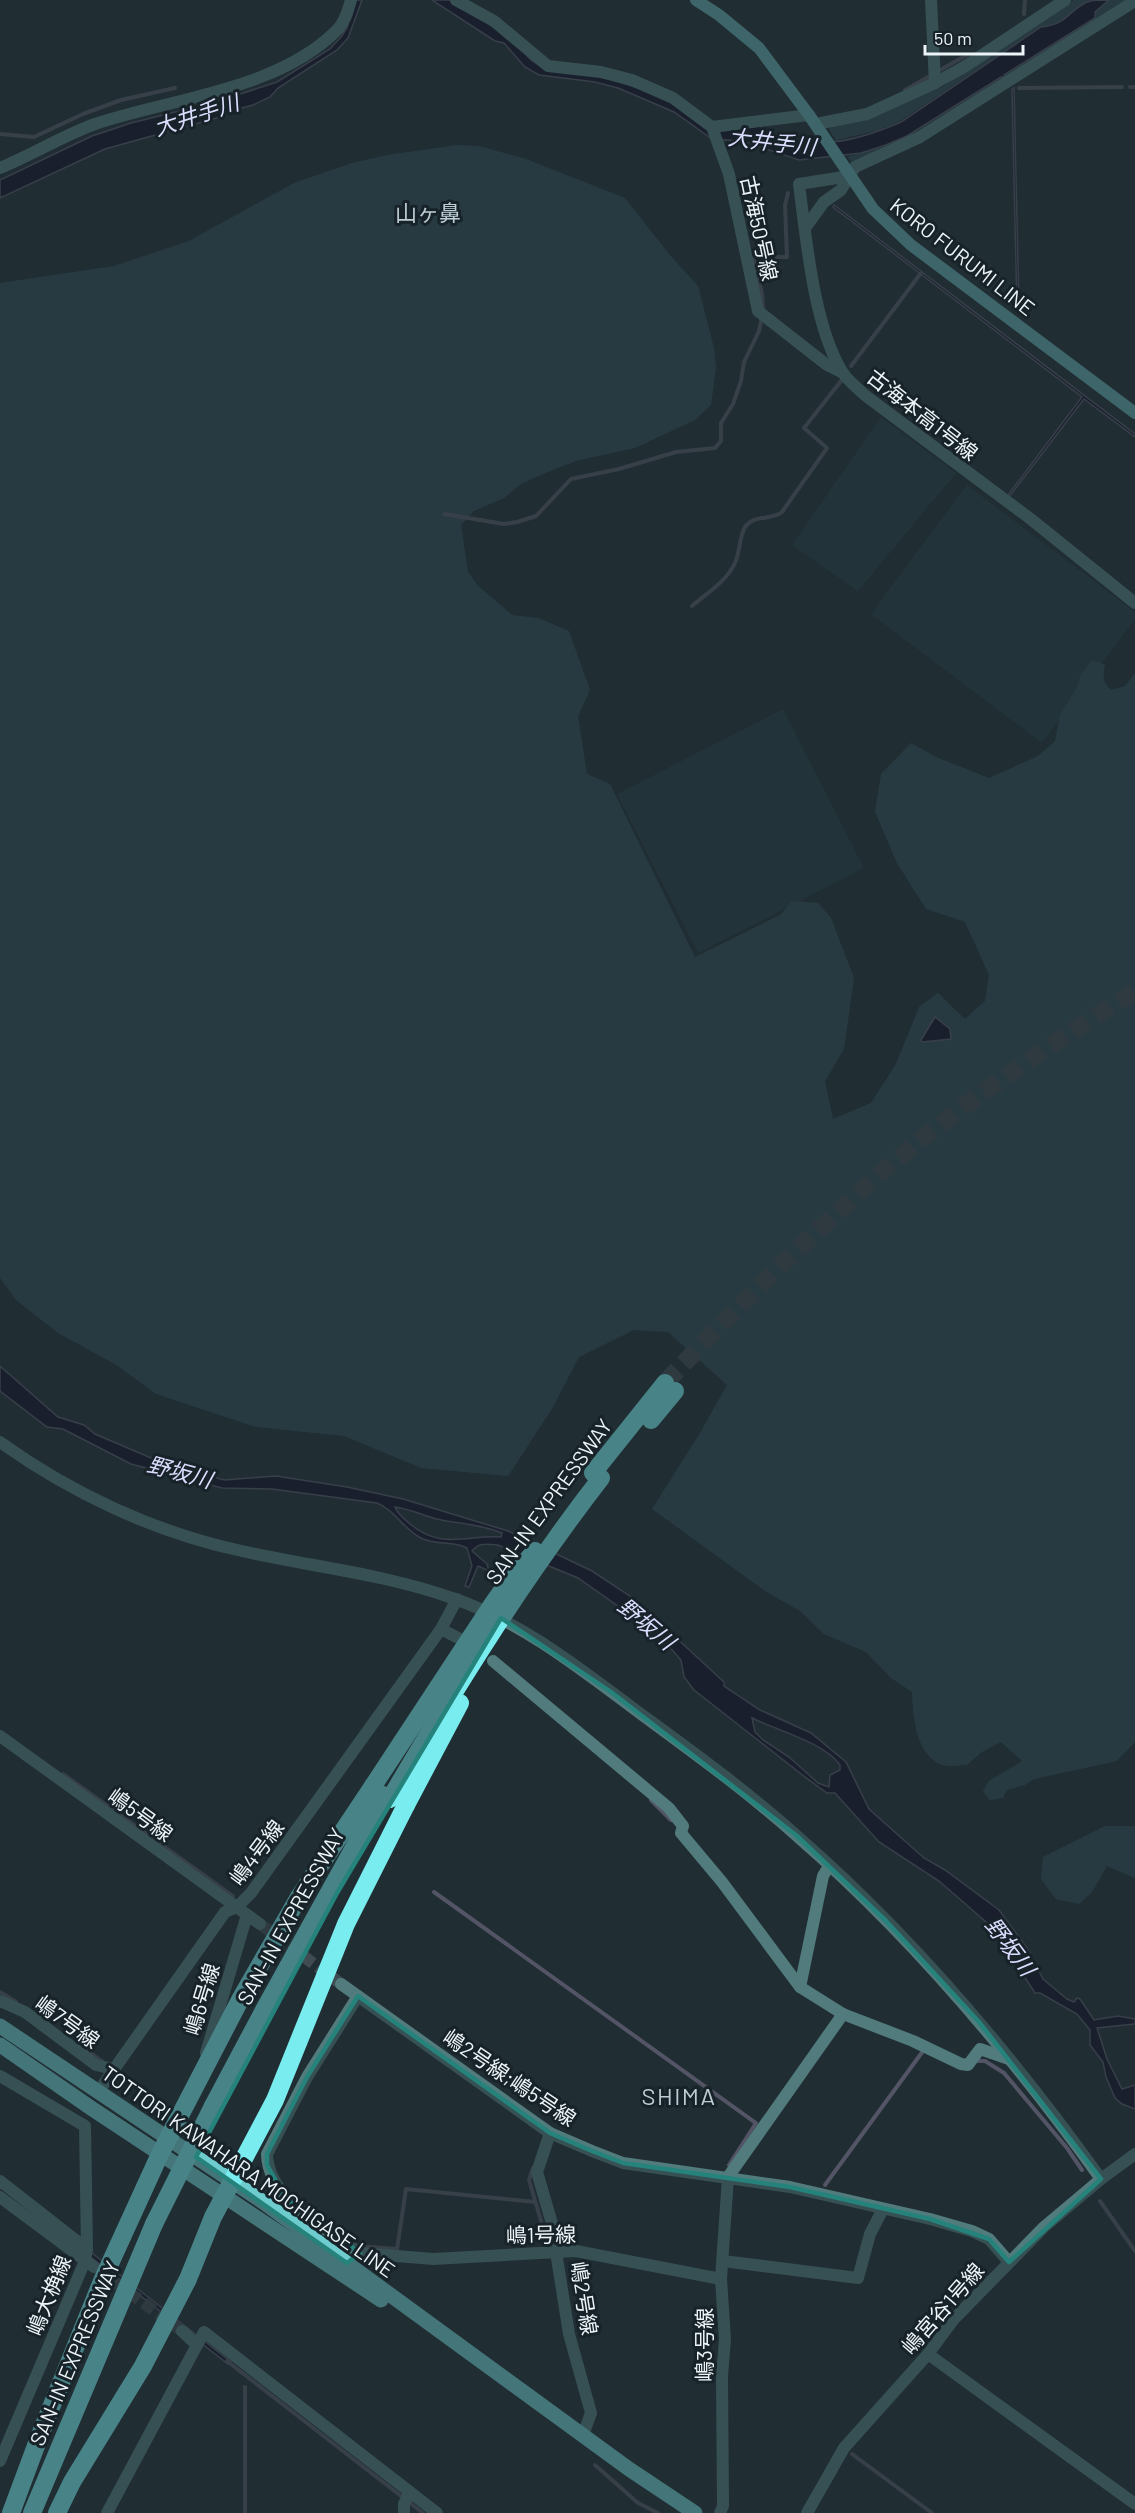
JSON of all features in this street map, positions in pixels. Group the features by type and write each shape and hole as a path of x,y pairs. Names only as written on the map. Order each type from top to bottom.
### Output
{"highway":[{"name":"SAN-IN EXPRESSWAY","path":"548,1543 597,1476 670,1387"},
{"path":"11,2513 79,2336 165,2146 241,1998 299,1897 388,1796 455,1711 548,1543"},
{"path":"57,2513 72,2482 148,2356 188,2279 228,2188 274,2100 328,1965 388,1796 506,1585 548,1543"},
{"name":"SAN-IN EXPRESSWAY","path":"32,2513 158,2226 274,1989 388,1796"},
{"name":"SAN-IN EXPRESSWAY","path":"40,2513 158,2226"}],"main road":[{"name":"KORO FURUMI LINE","path":"696,0 719,15 759,48 842,161 873,209 911,245 1135,413"},
{"name":"TOTTORI KAWAHARA MOCHIGASE LINE","path":"0,2026 98,2092 165,2146 343,2268 433,2334 472,2355 629,2469 695,2513"},
{"name":"TOTTORI KAWAHARA MOCHIGASE LINE","path":"0,2045 91,2108 165,2146"}],"street":[{"path":"0,168 92,126 267,74 301,57 338,29 348,14 351,0"},
{"path":"456,0 494,21 548,66 601,72 632,80 674,98 712,127 815,124 867,114 964,67 1065,0"},
{"path":"931,0 935,83"},
{"path":"805,228 824,202 841,190 855,167 920,137 1135,1"},
{"name":"古海50号線","path":"712,127 729,174 758,311 827,365 843,373"},
{"name":"古海本高1号線","path":"850,176 799,184 824,330 843,373 866,396 1032,520 1135,603"},
{"path":"0,1442 31,1465 142,1521 241,1551 411,1584 457,1599 522,1630 710,1765 797,1836 829,1866 886,1921 980,2022 1101,2179"},
{"name":"嶋4号線","path":"98,2092 225,1912 242,1911 251,1893 441,1629 457,1599"},
{"path":"441,1629 462,1640"},
{"path":"493,1661 669,1808 683,1826 681,1833 722,1882 800,1987 843,2014 913,2041 961,2064 968,2066 980,2049 1009,2059"},
{"name":"嶋5号線","path":"0,1737 260,1924"},
{"path":"800,1987 823,1876 829,1866"},
{"name":"嶋6号線","path":"193,2094 242,1911"},
{"name":"嶋2号線;嶋5号線","path":"341,1984 550,2133 623,2163 728,2177 826,2194 972,2231 989,2239 1009,2262"},
{"path":"343,2268 360,2253 286,2199 267,2165 267,2154 307,2077 358,1996"},
{"name":"嶋7号線","path":"0,2001 25,2012 96,2065 114,2070"},
{"path":"728,2177 843,2014"},
{"path":"0,2076 85,2126"},
{"name":"嶋大桷線","path":"0,2461 89,2259 85,2126 91,2108"},
{"name":"嶋2号線","path":"550,2133 537,2172 560,2251 557,2258 569,2334 591,2413 583,2434"},
{"name":"嶋宮谷1号線","path":"807,2513 843,2448 928,2354 954,2319 1044,2227 1135,2154"},
{"name":"嶋3号線","path":"720,2513 723,2506 722,2376 725,2339 721,2279 728,2177"},
{"path":"0,2181 89,2259"},
{"path":"0,2198 89,2259"},
{"path":"723,2260 858,2278 870,2234 883,2209"},
{"name":"嶋1号線","path":"360,2253 433,2259 576,2251 721,2279"},
{"path":"182,2331 197,2345"},
{"path":"107,2513 204,2332 437,2513"},
{"path":"928,2354 1135,2504"},
{"path":"0,2427 14,2427"},
{"path":"404,2513 404,2504 409,2493"}],"highlighted area":[{"path":"501,1618 611,1692 797,1836 886,1921 979,2022 1101,2179 1009,2262 989,2239 930,2219 790,2187 623,2163 592,2151 550,2133 358,1996 307,2077 267,2154 267,2165 286,2199 360,2253 347,2263 196,2157 337,1893"}],"shaded area":[{"path":"1074,0 1090,0 1055,25 1040,27 900,121 875,131 836,140 829,130 831,125 942,87"},
{"path":"1110,0 1129,0 923,133 853,164 848,157 887,146 908,137 1095,18 1095,12"},
{"path":"457,145 479,146 526,159 625,198 669,254 698,286 714,348 716,368 711,405 695,420 635,448 576,461 545,473 521,484 504,498 474,511 461,525 468,572 478,586 512,615 538,618 569,631 590,690 578,716 587,774 610,784 695,957 780,915 792,901 818,903 831,918 854,978 844,1049 825,1081 833,1119 871,1103 896,1064 919,1007 938,993 965,1019 985,1001 989,975 965,922 926,909 897,863 875,812 881,774 911,743 936,757 989,778 1038,756 1055,741 1060,715 1076,689 1081,674 1092,660 1105,665 1104,679 1111,690 1125,686 1135,673 1135,1742 1117,1761 1034,1779 1025,1785 1007,1790 1003,1798 990,1800 983,1791 989,1781 1022,1761 1001,1742 982,1752 967,1765 946,1766 934,1760 926,1753 917,1734 912,1692 891,1678 866,1652 824,1634 800,1611 765,1591 652,1509 727,1385 668,1332 634,1330 579,1357 552,1409 508,1476 421,1468 344,1436 256,1427 156,1394 115,1364 58,1333 16,1300 0,1278 0,283 114,266 189,241 294,183 352,163 387,155"},
{"path":"881,417 956,473 858,591 792,545"},
{"path":"967,485 1135,612 1135,619 1042,743 871,614"},
{"path":"783,709 864,868 698,953 617,794"},
{"path":"1105,1826 1135,1826 1135,1878 1107,1866 1092,1892 1079,1904 1056,1899 1041,1879 1043,1857"}],"water":[{"name":"大井手川","path":"354,0 362,0 348,38 337,50 278,88 270,97 253,105 223,113 220,117 105,149 0,198 0,180 92,136 131,123 216,102 277,82 330,49 347,28"},
{"name":"大井手川","path":"432,0 450,0 477,16 512,40 531,60 545,69 594,74 666,97 709,130 761,126 762,130 801,140 833,142 864,136 901,122 1041,27 1058,23 1090,1 1109,0 1095,12 1095,18 1004,75 1005,77 1001,77 907,136 861,153 799,160 743,141 712,139 674,112 618,88 595,82 539,75 525,67 504,43 495,41"},
{"path":"1014,88 1019,309 1017,310 1012,89"},
{"path":"834,205 1135,434 1135,437 1084,399 1009,497 1008,495 1082,397 833,207"},
{"path":"935,1017 950,1029 951,1039 922,1042 921,1040"},
{"name":"野坂川","path":"0,1366 58,1417 84,1425 95,1434 177,1469 225,1480 276,1476 347,1487 403,1499 508,1531 592,1571 633,1598 724,1682 724,1686 760,1710 811,1733 846,1762 869,1809 924,1858 945,1870 999,1910 1027,1948 1043,1979 1067,1999 1074,2002 1077,1998 1080,1999 1094,2020 1118,2016 1135,2019 1135,2024 1097,2028 1107,2059 1122,2089 1135,2085 1135,2109 1122,2104 1115,2098 1106,2077 1103,2062 1090,2045 1090,2030 1077,2014 1040,1993 1035,1993 993,1928 939,1881 879,1842 835,1793 827,1793 805,1777 694,1690 684,1677 681,1660 659,1635 578,1578 498,1545 484,1544 472,1551 487,1564 489,1571 478,1566 469,1587 465,1586 472,1566 467,1548 421,1538 409,1530 389,1510 377,1503 272,1489 222,1488 131,1464 63,1429 47,1427 0,1391","holes":["395,1507 437,1519 486,1528 502,1533 501,1537 454,1540 432,1537 410,1524","752,1718 812,1744 833,1757 840,1765 840,1770 830,1775 829,1787 818,1783 789,1757 763,1740 755,1732"]},
{"path":"0,2181 231,2362 228,2364 92,2258 0,2191"}],"waterway":[{"path":"1024,14 1025,0"},
{"path":"940,70 967,55"},
{"path":"905,90 930,76"},
{"path":"1019,88 1122,87"},
{"path":"1130,87 1135,87"},
{"path":"0,134 34,137 83,114 121,100 175,88"},
{"path":"763,309 762,294 753,257 787,257 785,205 788,193"},
{"path":"851,366 921,273"},
{"path":"444,514 504,524 517,522 536,516 571,479 619,469 676,452 715,448 721,441 721,423 733,404 741,381 744,362 759,331 761,321"},
{"path":"692,606 727,576 737,559 742,536 748,523 782,512 827,448 804,428 841,381"},
{"path":"63,1774 233,1896"},
{"path":"651,1800 671,1820"},
{"path":"434,1892 756,2123 729,2165"},
{"path":"0,1992 16,2002"},
{"path":"77,2043 103,2062"},
{"path":"825,2185 923,2051"},
{"path":"978,2061 985,2061 1004,2073 1067,2148 1082,2170"},
{"path":"533,2168 529,2180 549,2248"},
{"path":"357,2246 397,2249 406,2189 535,2202"},
{"path":"1100,2201 1135,2251"},
{"path":"227,2361 423,2513"},
{"path":"245,2387 245,2513"},
{"path":"852,2454 932,2513"},
{"path":"595,2465 638,2503 658,2513"}],"tunnel":[{"path":"665,1383 773,1273 887,1168 946,1120 1008,1075 1135,991"},
{"path":"260,1924 341,1984"},
{"path":"100,2271 182,2331"}],"district":[{"name":"山ヶ鼻","path":"428,212"},
{"name":"SHIMA","path":"679,2095"}]}
